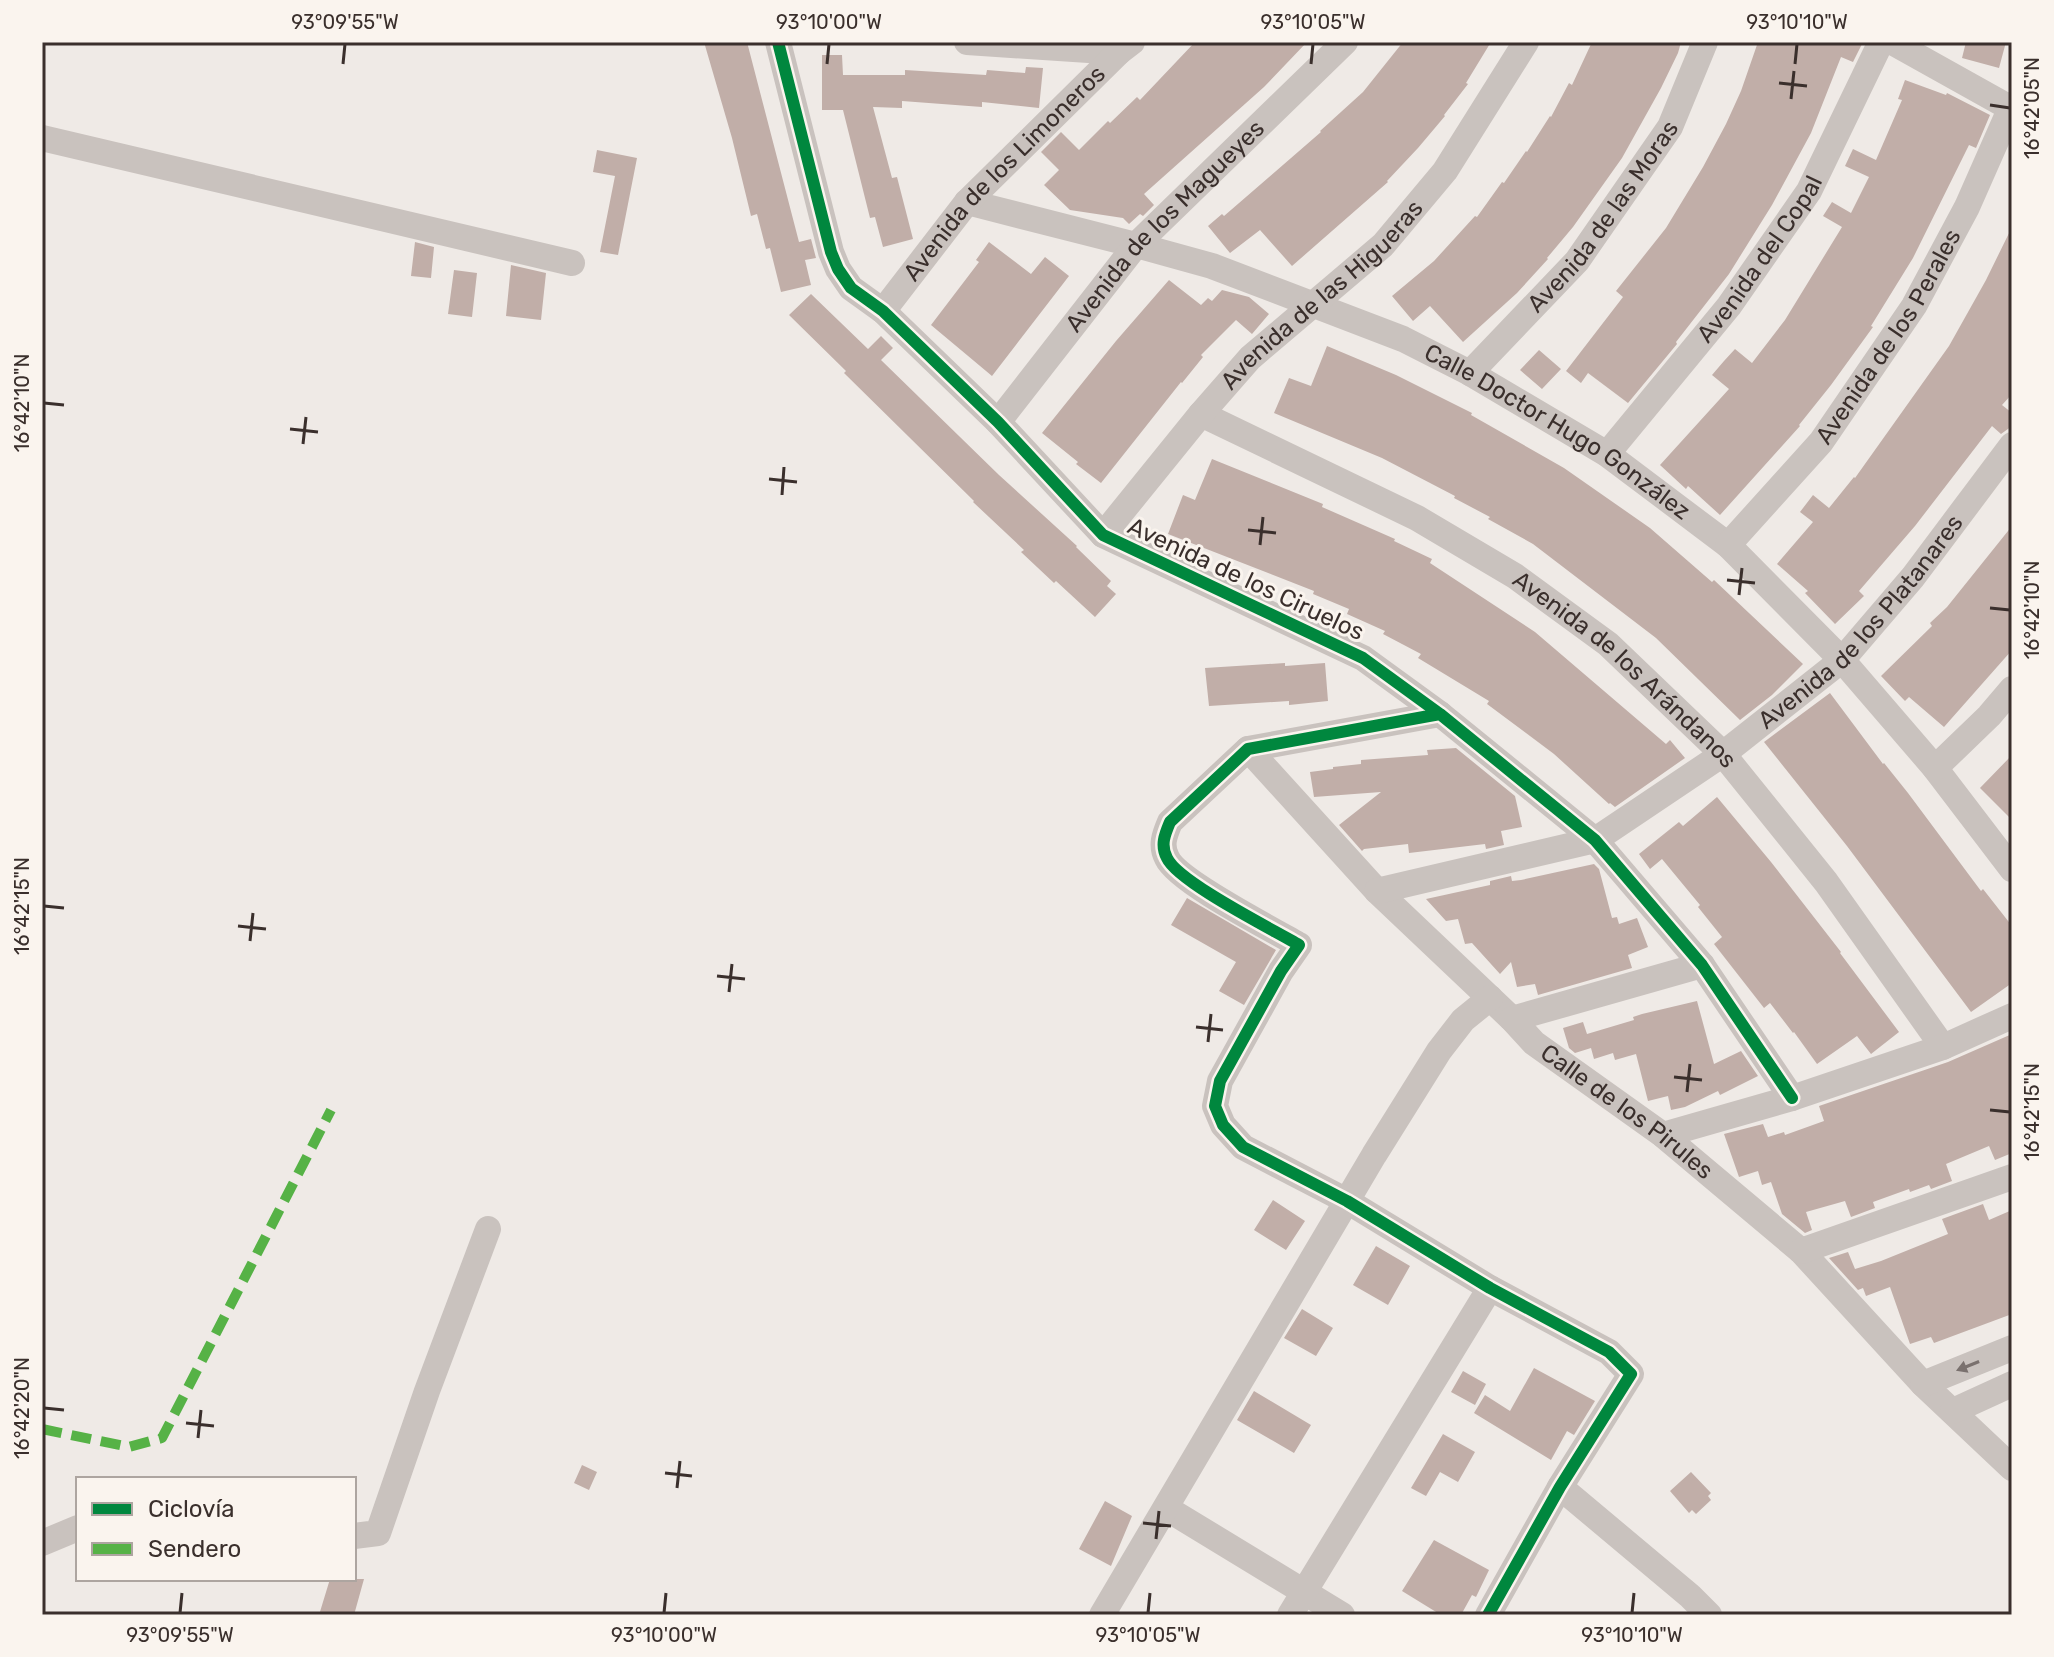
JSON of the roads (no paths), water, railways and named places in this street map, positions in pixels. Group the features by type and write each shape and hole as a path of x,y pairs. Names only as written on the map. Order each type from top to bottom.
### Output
{"street":[{"name":"Avenida de los Ciruelos","path":"778,42 831,252 851,288 883,311 998,422 1103,535 1363,658 1440,714 1595,840 1702,965 1792,1098"},
{"path":"967,42 1126,47"},
{"name":"Avenida de los Magueyes","path":"998,422 1136,245 1345,42"},
{"name":"Avenida de las Higueras","path":"1103,535 1250,358 1383,245 1445,171 1526,42"},
{"name":"Avenida de las Moras","path":"1470,373 1577,261 1670,127 1705,42"},
{"name":"Avenida del Copal","path":"1607,454 1729,306 1809,191 1881,42"},
{"path":"1892,42 2012,108"},
{"name":"Avenida de los Limoneros","path":"883,311 967,202 1126,47"},
{"name":"Avenida de los Perales","path":"1728,545 1821,442 1914,306 1967,207 2012,108"},
{"path":"42,138 572,263"},
{"name":"Calle Doctor Hugo González","path":"967,202 1212,266 1403,339 1470,373 1607,454 1728,545 1842,660 1935,768 2012,869"},
{"name":"Avenida de los Arándanos","path":"1201,414 1417,518 1515,576 1608,644 1723,754 1826,882 1943,1047"},
{"name":"Avenida de los Platanares","path":"1377,891 1595,840 1723,754 1842,660 1913,577 2012,445"},
{"path":"1935,768 2012,689"},
{"path":"1440,714 1248,749 1170,822 1163,847 1167,861 1195,886 1299,945 1281,971 1220,1081 1215,1106 1223,1125 1243,1147 1347,1201 1490,1288 1609,1352 1631,1374 1560,1487 1488,1615"},
{"name":"Calle de los Pirules","path":"1248,749 1377,891 1534,1043 1663,1135 1801,1251 1923,1384 2012,1468"},
{"path":"1512,1019 1702,965"},
{"path":"1102,1615 1439,1051 1463,1020 1490,998"},
{"path":"1663,1135 1792,1098 1943,1047 2012,1016"},
{"path":"1801,1251 2012,1177"},
{"path":"356,1536 378,1533 488,1229"},
{"path":"1290,1615 1490,1288"},
{"path":"1923,1384 2012,1348"},
{"path":"1953,1411 2012,1384"},
{"path":"1560,1487 1709,1615"},
{"path":"1166,1508 1342,1615"},
{"path":"42,1543 76,1529"}]}
